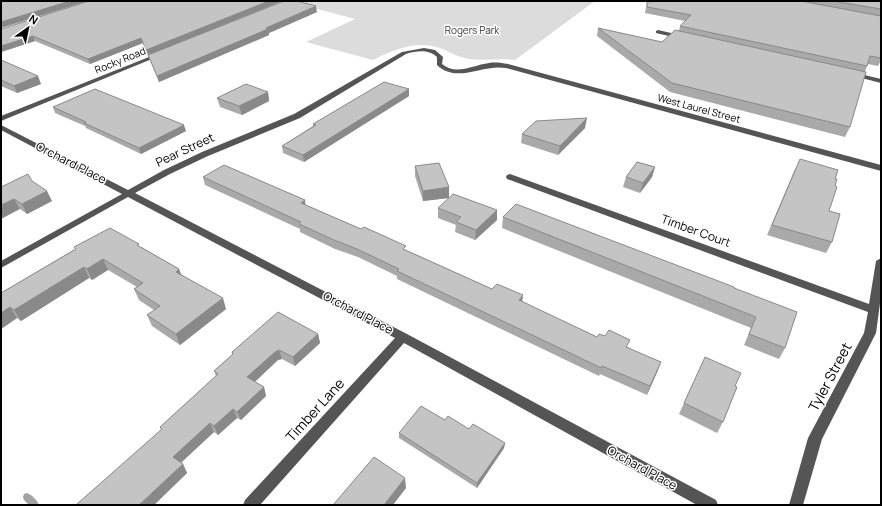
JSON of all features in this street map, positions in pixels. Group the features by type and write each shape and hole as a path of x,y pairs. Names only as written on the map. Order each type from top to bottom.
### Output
{"street":[{"path":"658,32 689,39"},
{"name":"Pear Street","path":"1,265 129,193 205,154 279,124 404,53 419,50 438,55 440,57 439,64 441,66 460,72 470,71 490,65 511,67"},
{"name":"Rocky Road","path":"1,120 168,51"},
{"name":"West Laurel Street","path":"511,67 881,168"},
{"path":"843,72 881,81"},
{"name":"Orchard Place","path":"1,127 403,337 711,505"},
{"name":"Timber Court","path":"510,177 874,310"},
{"name":"Tyler Street","path":"796,505 815,438 870,333 881,261"},
{"name":"Timber Lane","path":"250,505 403,337"}],"green space":[{"name":"Rogers Park","path":"287,1 595,1 515,60 469,59 440,48 414,45 389,52 373,60 306,42 355,19"}],"building":[{"path":"1,1 70,1 1,22"},
{"path":"89,1 269,1 146,50 141,38 88,59 33,36 1,46 1,29"},
{"path":"284,1 297,1 316,6 266,28 268,29 157,76 148,55"},
{"path":"801,1 881,16 881,58 870,56 867,66 680,26 691,15 647,7 647,2"},
{"path":"833,1 881,1 881,9"},
{"path":"598,28 662,42 675,30 866,72 850,127 672,83"},
{"path":"1,60 38,76 14,86 1,80"},
{"path":"384,82 409,89 303,155 282,146 316,125 313,124"},
{"path":"246,84 268,92 239,106 217,98"},
{"path":"95,89 184,125 139,148 53,107"},
{"path":"587,118 560,146 522,134 536,121"},
{"path":"800,159 838,170 835,179 837,179 835,186 837,187 829,211 840,214 832,242 772,225"},
{"path":"637,162 655,167 643,183 626,177"},
{"path":"439,163 449,187 423,191 415,166"},
{"path":"224,165 305,200 301,203 361,229 364,227 406,246 403,249 492,289 497,284 523,295 519,300 597,337 599,334 605,336 609,330 630,340 626,347 661,362 650,386 602,366 601,368 397,271 399,269 299,224 301,222 203,177"},
{"path":"28,174 32,181 47,191 22,204 14,199 1,205 1,187"},
{"path":"453,194 497,210 476,230 456,222 461,217 438,208"},
{"path":"516,204 797,312 785,348 749,334 756,317 503,217"},
{"path":"110,228 179,269 176,272 223,298 176,334 147,315 160,306 134,289 143,283 103,259 87,269 84,267 14,310 10,307 1,313 1,293 76,249 74,247"},
{"path":"278,312 318,334 293,357 279,350 275,352 247,377 264,387 237,412 233,409 214,426 210,423 173,457 183,464 139,505 77,504 162,429 160,427 218,374 214,371 233,354 232,352"},
{"path":"705,357 741,373 723,422 684,403"},
{"path":"421,406 445,420 448,416 469,429 473,424 505,443 477,483 399,433"},
{"path":"374,457 405,478 384,505 333,505"}],"waterway":[{"path":"27,497 35,505"}]}
